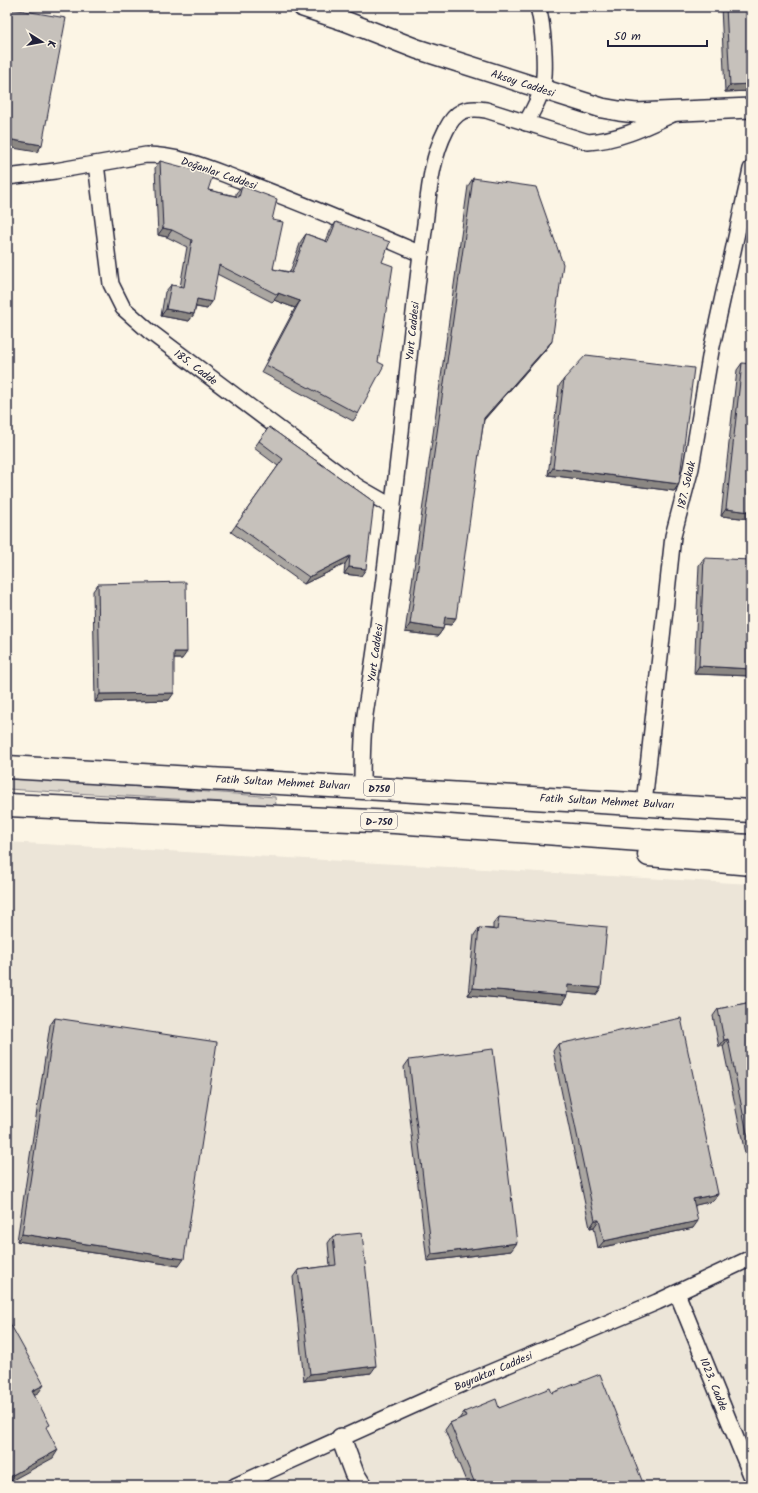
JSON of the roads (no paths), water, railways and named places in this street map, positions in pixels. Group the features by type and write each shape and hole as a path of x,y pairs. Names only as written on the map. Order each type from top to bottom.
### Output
{"highway":[{"name":"Fatih Sultan Mehmet Bulvarı","path":"7,767 751,811"},
{"name":"D-750","path":"7,805 395,822 751,846"},
{"path":"572,835 635,853 751,864"}],"street":[{"name":"Aksoy Caddesi","path":"303,7 417,49 602,108 636,113 751,108"},
{"path":"526,123 542,89 544,67 538,7"},
{"name":"Yurt Caddesi","path":"362,787 365,716 376,650 421,254 432,171 439,146 452,120 457,114 464,110 473,108 486,110 588,142 616,138 653,124 680,110"},
{"name":"Doğanlar Caddesi","path":"7,177 55,171 146,155 171,157 196,164 300,202 421,254"},
{"name":"185. Cadde","path":"96,164 111,284 123,308 149,331 358,488 393,507"},
{"name":"187. Sokak","path":"644,804 673,536 691,468 711,352 751,170"},
{"name":"Bayraktar Caddesi","path":"235,1486 439,1394 677,1293 751,1258"},
{"name":"1023. Cadde","path":"677,1293 751,1475"},
{"path":"341,1438 354,1473 362,1486"}]}
